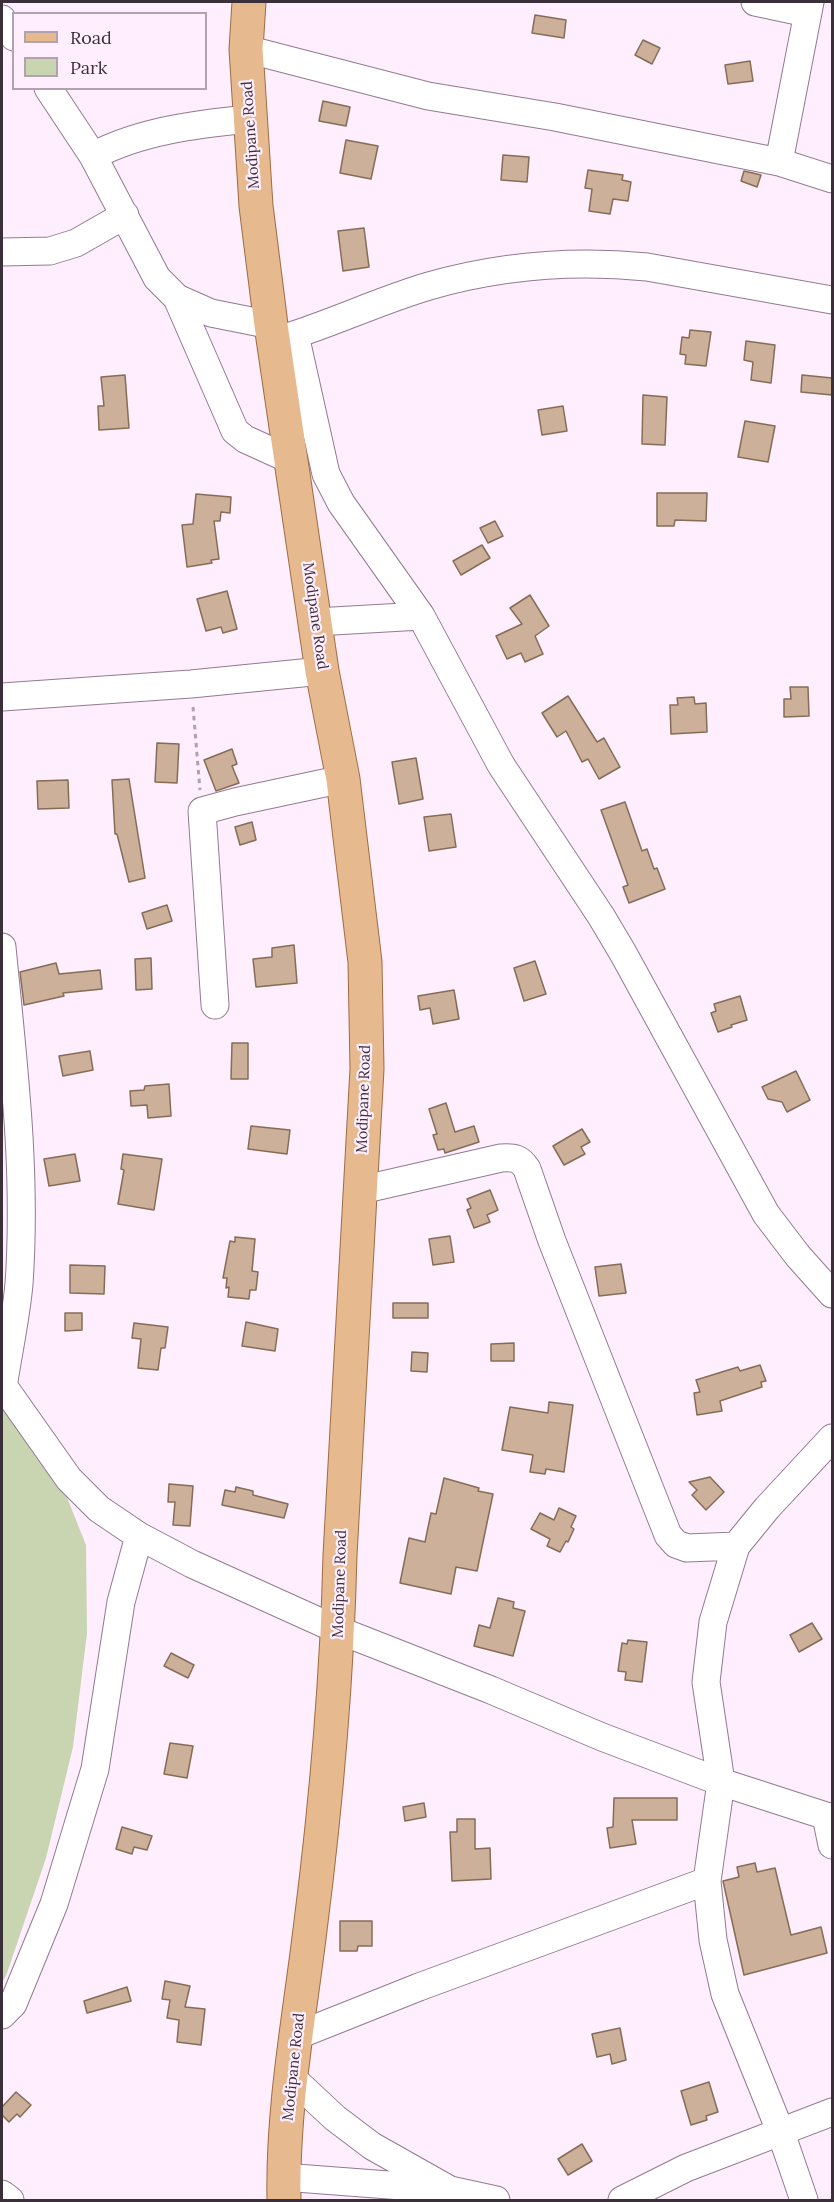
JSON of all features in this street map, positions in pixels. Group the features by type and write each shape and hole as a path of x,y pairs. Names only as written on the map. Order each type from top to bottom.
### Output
{"main road":[{"name":"Modipane Road","path":"249,2 246,49 255,206 280,334 291,460 322,670 343,779 365,962 367,1069 340,1555 338,1630 326,1796 291,2077 284,2189"}],"street":[{"path":"755,2 808,7 779,162"},
{"path":"2,19 12,34"},
{"path":"246,49 428,96 555,117 779,162 832,179"},
{"path":"49,90 93,156 157,278 177,298 211,313 280,334 429,286 499,272 558,265 647,267 832,300"},
{"path":"93,156 112,145 190,125 249,119"},
{"path":"2,252 50,251 76,243 124,215"},
{"path":"177,298 235,431 245,439 291,460"},
{"path":"280,334 326,474 341,503 421,616 501,765 601,916 766,1214 798,1257 832,1294"},
{"path":"316,622 421,616"},
{"path":"2,697 191,684 322,670"},
{"path":"215,1005 202,812 235,802 343,779"},
{"path":"2,947 11,1128 22,1197 19,1285 2,1386 69,1479 99,1509 140,1536 192,1564 338,1630 491,1690 602,1737 721,1782 829,1816 832,1845"},
{"path":"361,1190 501,1158 513,1157 521,1161 527,1169 552,1241 668,1535 676,1544 687,1548 736,1546"},
{"path":"804,2200 781,2133 725,1994 713,1941 707,1881 721,1782 706,1682 713,1622 736,1546 767,1508 832,1438"},
{"path":"2,2014 13,2004 54,1904 95,1770 122,1602 140,1536"},
{"path":"296,2036 707,1881"},
{"path":"291,2077 335,2118 372,2146 450,2190"},
{"path":"622,2200 686,2168 832,2112"},
{"path":"284,2189 450,2190 496,2200"},
{"path":"2,2194 10,2200"}],"path":[{"path":"191,684 202,812"}],"green space":[{"path":"2,1401 62,1485 86,1545 87,1633 73,1747 46,1858 2,1982"}],"building":[{"path":"535,15 566,20 564,38 532,33"},
{"path":"643,40 660,48 652,64 635,55"},
{"path":"750,61 753,81 728,84 725,65"},
{"path":"323,101 350,107 346,126 319,121"},
{"path":"346,140 378,146 371,179 340,173"},
{"path":"503,155 529,157 527,182 501,180"},
{"path":"588,170 623,175 622,180 631,182 628,201 613,199 610,214 589,211 592,189 585,188"},
{"path":"744,171 761,175 757,187 741,181"},
{"path":"364,228 369,267 343,271 338,231"},
{"path":"690,330 711,332 706,366 685,364 686,355 680,354 682,337 689,338"},
{"path":"746,341 775,345 771,383 751,380 753,362 744,360"},
{"path":"125,375 129,428 99,430 98,406 104,406 101,377"},
{"path":"802,375 832,378 832,395 801,392"},
{"path":"643,395 667,397 665,445 642,444"},
{"path":"563,406 567,431 542,435 538,410"},
{"path":"745,421 775,426 768,462 738,457"},
{"path":"657,493 707,493 706,521 675,520 674,526 657,526"},
{"path":"196,494 231,497 230,513 221,512 220,521 214,521 219,559 211,560 212,563 187,567 182,525 193,524"},
{"path":"495,521 503,536 488,543 480,528"},
{"path":"482,545 490,558 461,575 453,561"},
{"path":"227,591 237,629 223,633 221,627 206,631 197,599"},
{"path":"530,595 549,626 535,636 543,654 525,662 521,653 507,659 496,636 522,624 510,608"},
{"path":"790,687 808,687 809,716 784,717 784,699 791,699"},
{"path":"568,696 597,742 604,738 620,767 599,779 588,759 582,762 566,731 557,737 542,713"},
{"path":"694,697 695,704 706,703 707,732 671,734 670,705 678,705 677,698"},
{"path":"157,743 179,744 177,783 155,782"},
{"path":"232,749 237,764 232,766 239,783 216,791 204,760"},
{"path":"416,758 423,799 399,804 392,762"},
{"path":"129,779 145,878 129,882 117,834 115,834 112,780"},
{"path":"68,780 69,808 38,809 37,781"},
{"path":"625,802 642,851 647,849 654,869 657,868 665,889 629,903 623,887 628,885 601,810"},
{"path":"451,814 456,847 429,851 424,817"},
{"path":"252,822 256,840 240,845 235,827"},
{"path":"167,905 172,921 147,929 142,913"},
{"path":"294,945 297,983 256,987 253,959 272,957 272,948"},
{"path":"151,958 152,989 136,990 135,959"},
{"path":"535,961 546,994 524,1001 514,968"},
{"path":"56,963 59,974 100,970 102,989 63,993 64,996 24,1005 20,972"},
{"path":"454,990 459,1019 433,1024 430,1008 420,1010 418,996"},
{"path":"740,996 747,1020 718,1032 711,1013 716,1011 714,1004"},
{"path":"232,1043 248,1043 248,1079 231,1079"},
{"path":"90,1051 93,1070 63,1076 59,1056"},
{"path":"796,1071 810,1100 787,1112 782,1102 768,1099 762,1087"},
{"path":"169,1084 171,1116 148,1118 147,1105 131,1106 130,1091 144,1090 145,1086"},
{"path":"446,1103 455,1132 474,1126 479,1142 445,1153 444,1149 438,1150 433,1135 437,1134 429,1109"},
{"path":"251,1126 290,1130 287,1154 248,1149"},
{"path":"582,1129 590,1142 581,1147 585,1154 564,1165 553,1146"},
{"path":"75,1154 80,1181 49,1186 44,1159"},
{"path":"123,1154 162,1159 154,1210 118,1204 124,1170 121,1169"},
{"path":"490,1190 498,1210 487,1215 490,1222 474,1228 467,1210 471,1208 467,1199"},
{"path":"450,1236 454,1262 433,1265 429,1239"},
{"path":"235,1237 255,1239 252,1271 258,1272 256,1290 250,1290 249,1299 228,1297 227,1278 223,1278 230,1241 235,1242"},
{"path":"621,1264 626,1293 599,1296 595,1267"},
{"path":"70,1265 105,1266 104,1294 70,1293"},
{"path":"393,1303 428,1303 428,1318 393,1318"},
{"path":"65,1313 82,1313 82,1330 65,1331"},
{"path":"246,1322 278,1329 275,1351 242,1346"},
{"path":"134,1323 168,1327 165,1348 161,1348 158,1370 138,1368 141,1339 132,1338"},
{"path":"514,1343 514,1361 491,1361 491,1344"},
{"path":"412,1352 428,1353 427,1372 411,1371"},
{"path":"760,1365 766,1381 761,1382 762,1387 720,1401 722,1411 697,1415 694,1393 700,1392 696,1380 738,1367 740,1371"},
{"path":"549,1402 573,1405 564,1472 546,1469 545,1474 530,1472 533,1455 502,1450 510,1407 548,1413"},
{"path":"710,1477 724,1492 706,1510 692,1495 697,1490 689,1482"},
{"path":"444,1478 479,1488 478,1491 493,1494 477,1571 456,1567 451,1594 400,1583 409,1538 425,1542 431,1513 436,1514"},
{"path":"169,1484 193,1486 190,1526 173,1525 175,1502 168,1502"},
{"path":"236,1487 253,1491 253,1495 288,1504 284,1518 222,1505 225,1490 235,1492"},
{"path":"559,1508 576,1516 571,1527 574,1529 560,1552 547,1546 550,1539 531,1529 540,1513 554,1520"},
{"path":"498,1598 514,1602 513,1608 525,1611 513,1656 474,1646 479,1625 490,1628"},
{"path":"812,1623 822,1639 799,1652 790,1635"},
{"path":"628,1640 647,1642 642,1682 625,1680 626,1672 618,1671 622,1643 627,1644"},
{"path":"171,1653 194,1665 188,1678 164,1666"},
{"path":"170,1743 193,1746 187,1778 164,1774"},
{"path":"614,1798 677,1798 677,1820 632,1820 636,1844 610,1848 607,1828 613,1827"},
{"path":"424,1803 426,1817 405,1821 403,1807"},
{"path":"457,1819 475,1819 475,1849 490,1848 491,1879 452,1881 450,1832 457,1832"},
{"path":"122,1827 152,1836 147,1850 134,1847 132,1854 116,1849"},
{"path":"755,1863 757,1872 775,1868 791,1935 821,1927 827,1953 744,1975 723,1881 739,1877 737,1867"},
{"path":"340,1921 372,1921 372,1946 358,1946 357,1951 340,1951"},
{"path":"165,1981 190,1986 185,2007 205,2009 201,2045 177,2042 179,2020 167,2018 170,2000 162,1999"},
{"path":"127,1987 131,2001 87,2013 84,2001"},
{"path":"620,2028 626,2060 612,2064 610,2054 597,2057 592,2034"},
{"path":"709,2082 718,2112 706,2116 707,2120 691,2125 681,2091"},
{"path":"16,2092 31,2105 20,2117 17,2114 9,2122 2,2115 2,2107"},
{"path":"582,2144 592,2161 568,2175 558,2159"}]}
